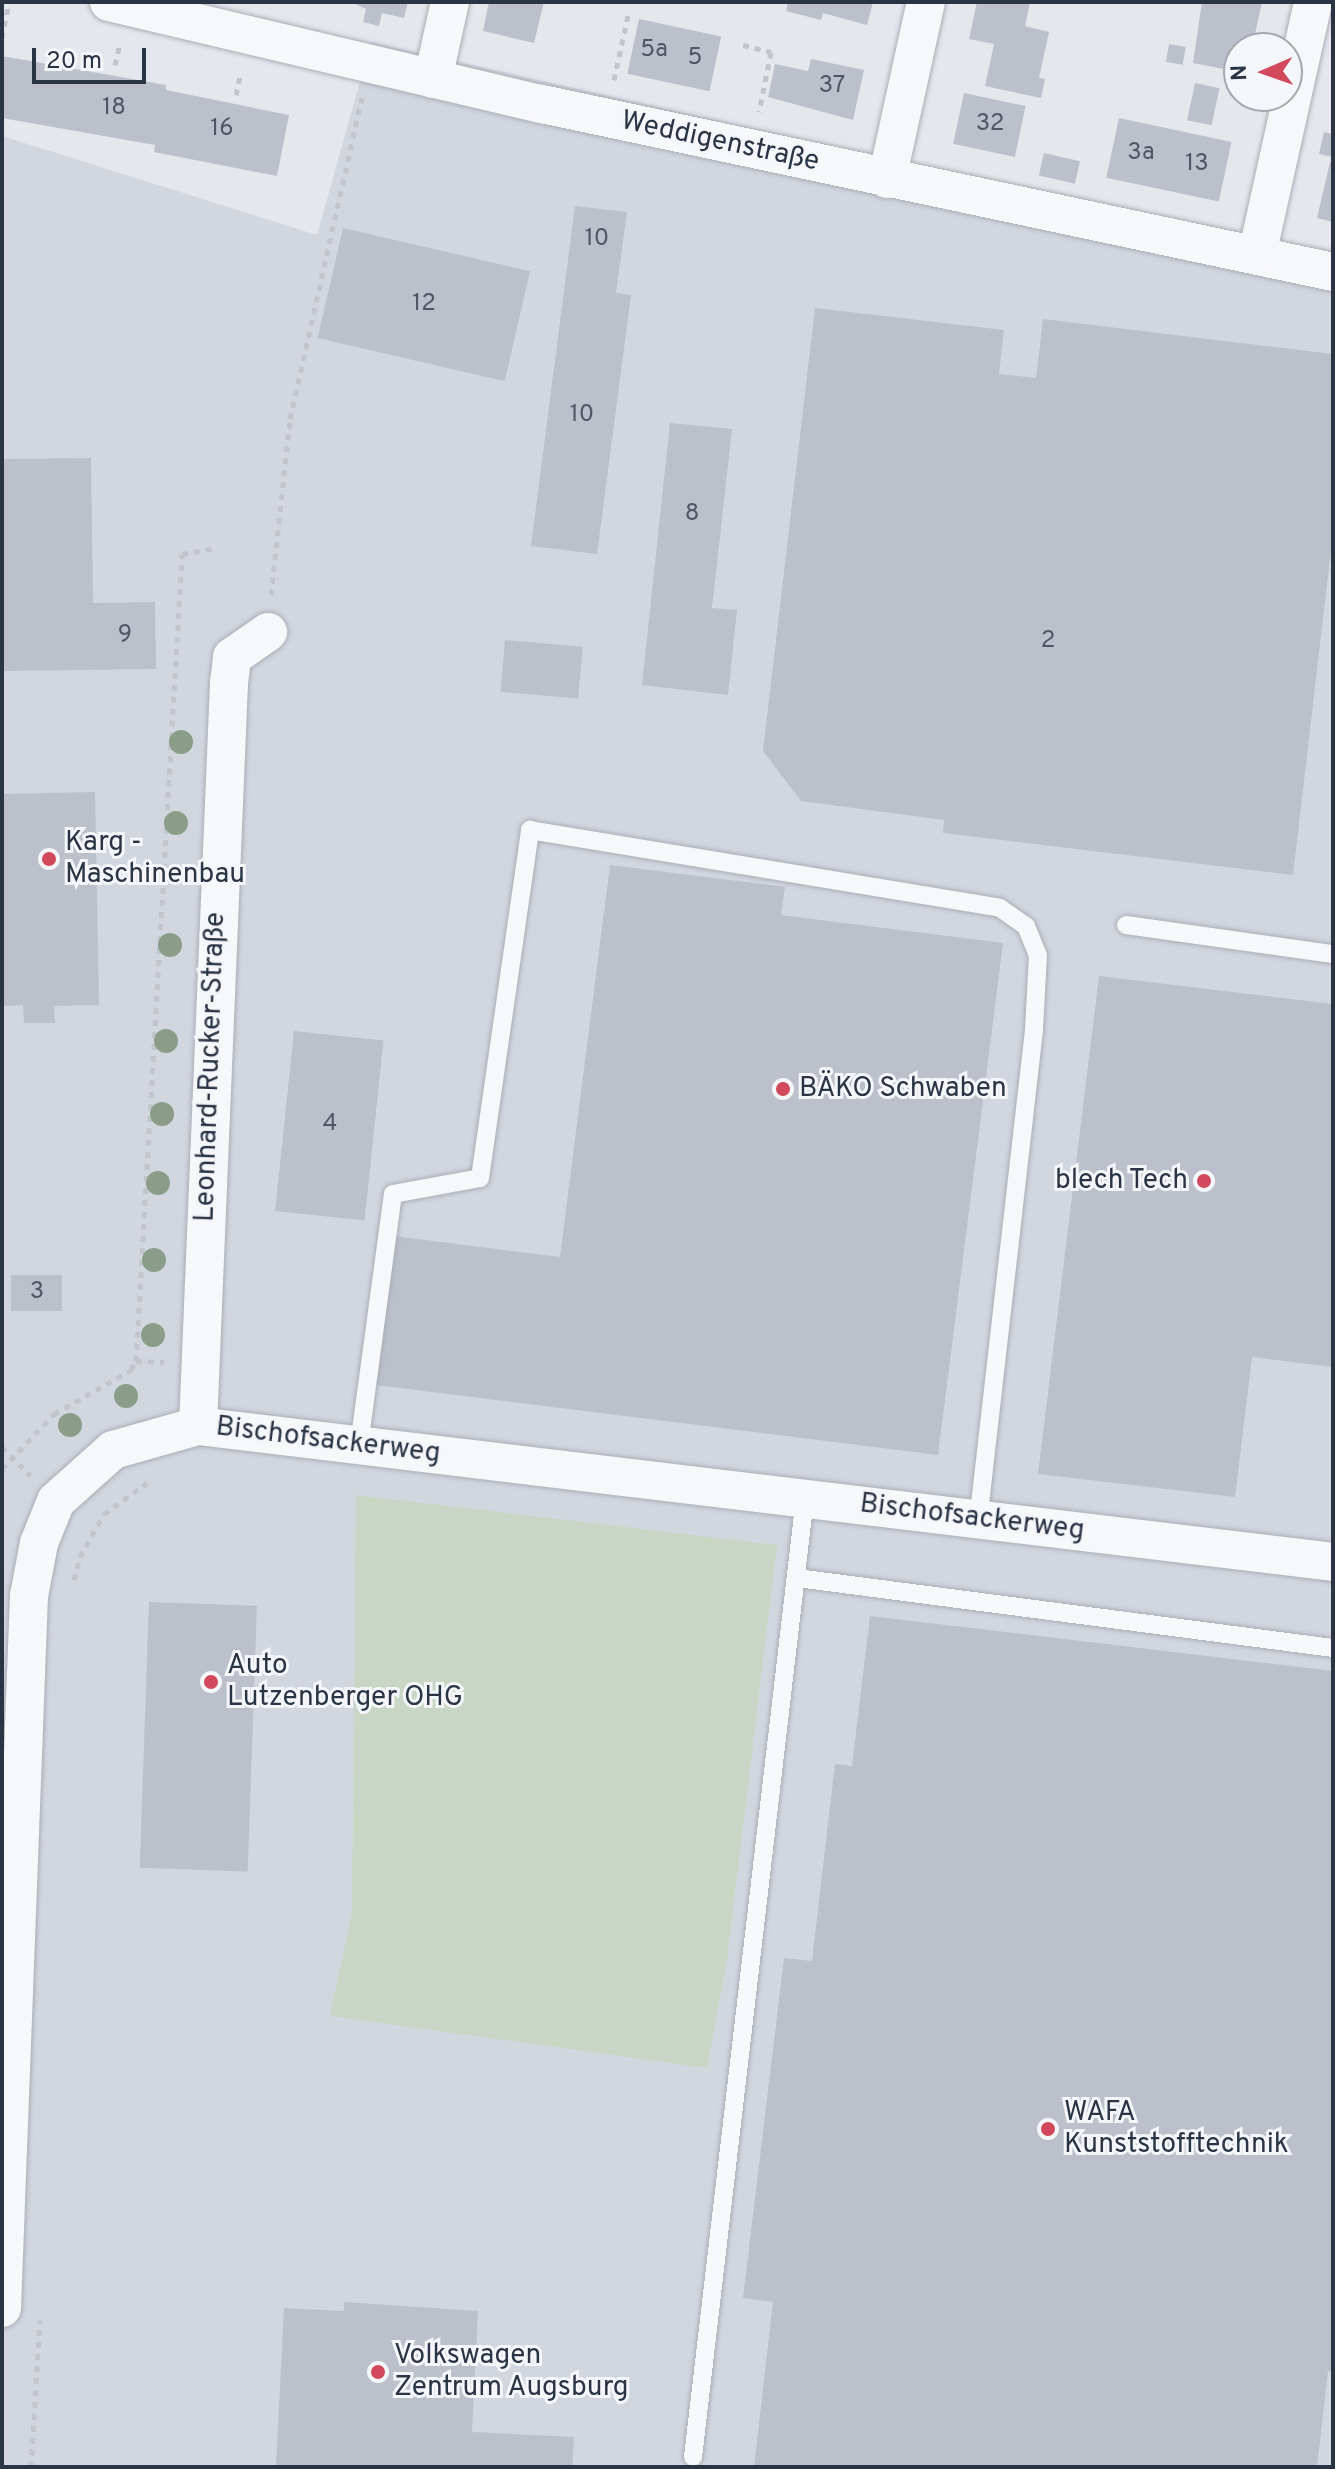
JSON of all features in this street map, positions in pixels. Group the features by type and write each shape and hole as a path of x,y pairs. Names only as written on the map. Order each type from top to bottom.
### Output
{"street":[{"name":"Weddigenstraße","path":"109,2 157,7 369,65 606,118 1333,272"},
{"path":"433,79 450,2"},
{"path":"887,179 926,2"},
{"path":"1257,255 1313,2"},
{"name":"Leonhard-Rucker-Straße","path":"198,1426 229,683 232,657 268,632"},
{"name":"Bischofsackerweg","path":"2,2308 29,1611 39,1543 56,1501 113,1450 198,1426 1333,1562"}],"lane":[{"path":"359,1445 393,1194 480,1178 530,830 1000,908 1026,926 1038,955 1034,1030 978,1519"},
{"path":"1126,925 1333,954"},
{"path":"693,2457 805,1498"},
{"path":"797,1578 1333,1648"}],"path":[{"path":"2,38 9,2"},
{"path":"606,118 628,15"},
{"path":"743,45 771,52 751,149"},
{"path":"268,632 290,419 369,65"},
{"path":"2,1469 54,1414 131,1370 136,1361 182,554 215,548"},
{"path":"136,1361 200,1363"},
{"path":"71,1595 80,1557 104,1514 133,1490 160,1478"},
{"path":"31,2467 40,2308"}],"shaded area":[{"path":"371,42 869,155 1333,272 1333,2467 2,2467 2,136 317,235"}],"green space":[{"path":"356,1495 777,1545 727,1960 707,2068 330,2016 352,1913"}],"building":[{"path":"351,2 408,2 404,18 382,13 379,26 363,22 366,9"},
{"path":"489,2 544,2 534,43 483,31"},
{"path":"788,2 873,2 867,25 823,13 821,20 786,11"},
{"path":"977,2 1030,2 1025,26 1049,32 1039,78 1045,79 1041,98 985,86 994,44 969,39"},
{"path":"1202,2 1262,2 1255,32 1223,32 1223,69 1193,63"},
{"path":"639,19 721,36 710,91 627,74"},
{"path":"1169,44 1186,47 1183,65 1166,62"},
{"path":"2,56 166,85 166,90 289,115 277,176 154,152 155,145 2,118"},
{"path":"811,59 864,70 853,120 768,97 775,64 808,71"},
{"path":"1195,83 1219,88 1212,125 1187,120"},
{"path":"964,93 1026,106 1015,157 953,144"},
{"path":"1119,118 1231,142 1219,202 1106,178"},
{"path":"1324,132 1333,134 1333,157 1319,154"},
{"path":"1044,153 1080,161 1075,184 1039,175"},
{"path":"1330,162 1333,162 1333,222 1317,218"},
{"path":"575,206 627,212 616,293 631,295 597,554 531,546"},
{"path":"343,228 530,271 505,381 318,338"},
{"path":"815,308 1004,330 999,374 1036,378 1043,319 1333,354 1333,533 1293,875 943,833 944,820 801,801 763,751"},
{"path":"670,423 732,429 712,608 737,610 728,695 642,685"},
{"path":"91,458 93,603 155,602 156,669 3,671 2,459"},
{"path":"505,640 583,647 578,699 500,692"},
{"name":"Karg - Maschinenbau","path":"95,792 99,1005 54,1006 55,1023 24,1023 23,1005 4,1006 2,794"},
{"name":"BÄKO Schwaben","path":"610,865 785,887 781,915 1003,943 938,1455 376,1385 394,1236 560,1257"},
{"name":"blech Tech","path":"1099,976 1333,1004 1333,1367 1252,1357 1235,1497 1038,1474"},
{"path":"294,1031 384,1040 365,1220 275,1211"},
{"path":"11,1275 62,1275 62,1311 11,1311"},
{"path":"149,1602 257,1606 248,1872 140,1868"},
{"name":"WAFA Kunststofftechnik","path":"870,1616 1333,1671 1333,2372 1328,2371 1317,2467 754,2467 773,2302 743,2298 784,1958 812,1961 835,1764 852,1766"},
{"name":"Volkswagen Zentrum Augsburg","path":"344,2302 478,2311 472,2432 574,2437 572,2467 276,2467 284,2308 344,2311"}],"place":[{"name":"Karg - Maschinenbau","path":"49,859"},
{"name":"BÄKO Schwaben","path":"783,1089"},
{"name":"blech Tech","path":"1204,1181"},
{"name":"Auto Lutzenberger OHG","path":"211,1682"},
{"name":"WAFA Kunststofftechnik","path":"1048,2129"},
{"name":"Volkswagen Zentrum Augsburg","path":"378,2372"}]}
